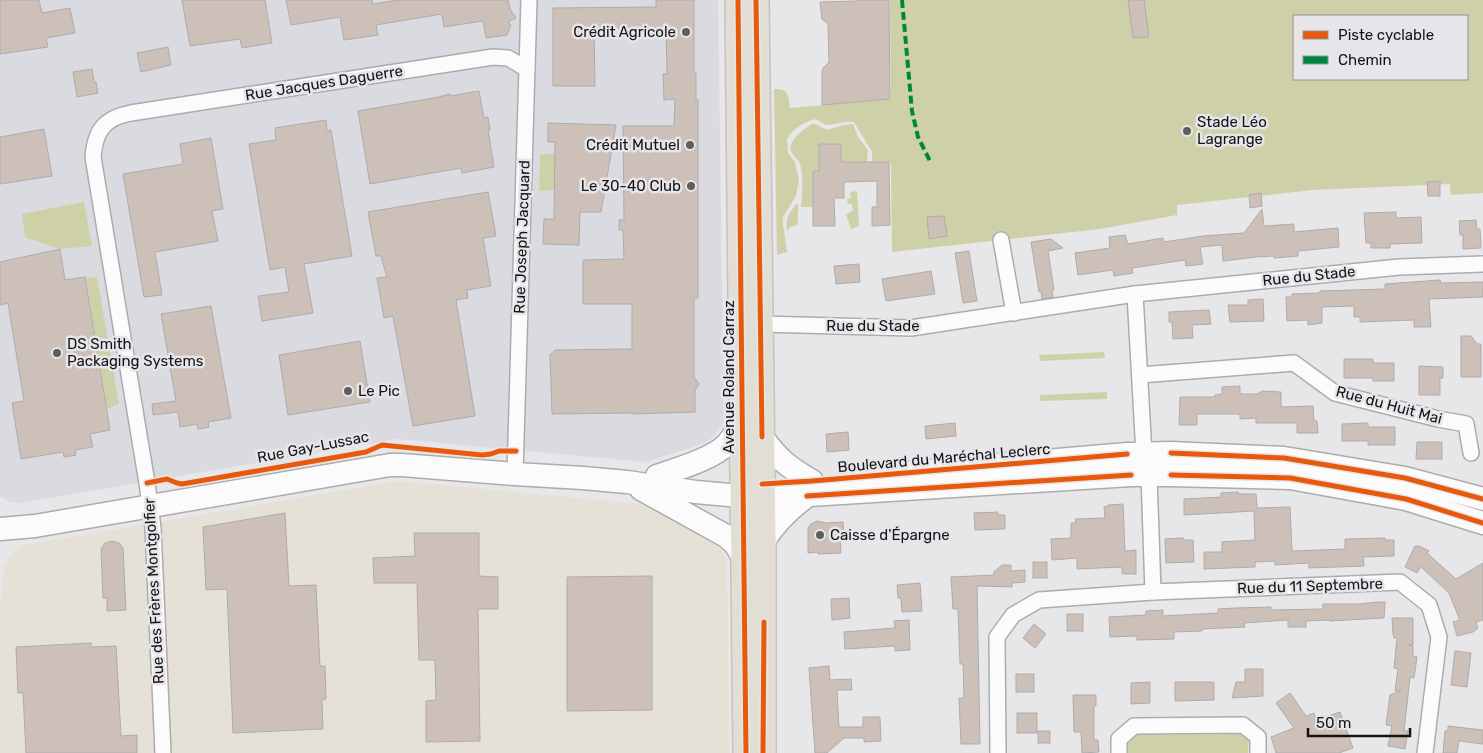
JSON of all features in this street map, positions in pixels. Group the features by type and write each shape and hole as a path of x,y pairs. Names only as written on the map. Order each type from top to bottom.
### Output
{"main road":[{"name":"Avenue Roland Carraz","path":"738,0 741,420 752,490 763,753"},
{"name":"Avenue Roland Carraz","path":"752,490 762,437 756,0"},
{"path":"657,476 708,457 720,450 728,444 735,434 741,420"},
{"path":"627,482 726,536 735,544 753,548 809,489 793,470 780,460 762,437"},
{"name":"Boulevard du Maréchal Leclerc","path":"1146,464 1171,453 1284,458 1405,478 1483,499"},
{"name":"Boulevard du Maréchal Leclerc","path":"752,490 809,489 1146,464 1290,478 1406,499 1483,523"},
{"name":"Rue Gay-Lussac","path":"0,529 35,526 402,465 627,482 696,492 752,490"},
{"name":"Rue Gay-Lussac","path":"627,482 657,476 698,478 752,490"},
{"name":"Avenue Roland Carraz","path":"746,753 753,548"}],"street":[{"name":"Rue Joseph Jacquard","path":"514,474 530,0"},
{"name":"Rue Jacques Daguerre","path":"120,115 493,57 508,58 527,69"},
{"name":"Rue des Frères Montgolfier","path":"120,115 99,130 94,142 93,157 153,528 163,753"},
{"path":"1001,240 1014,313"},
{"name":"Rue du Stade","path":"760,324 911,328 1135,294 1399,267 1483,264"},
{"path":"1135,294 1154,592"},
{"name":"Rue du Huit Mai","path":"1140,375 1294,363 1335,393 1438,419 1466,424 1471,453"},
{"name":"Rue du 11 Septembre","path":"998,753 997,636 1013,615 1040,600 1154,592 1400,582 1428,605 1439,638 1425,753"},
{"path":"1120,753 1119,739 1134,726 1214,725 1244,725 1258,737 1258,753"}],"shaded area":[{"path":"0,0 718,0 724,420 721,427 705,443 646,462 397,439 20,503 10,502 2,498 0,496"},
{"path":"397,481 643,504 713,540 722,550 727,564 729,753 0,753 0,612 4,566 13,551 25,545"}],"green space":[{"name":"Stade Léo Lagrange","path":"890,0 1483,0 1483,193 1451,195 1450,184 1313,190 1177,205 1177,215 1100,229 892,252 891,163 877,162 877,170 872,170 872,152 854,122 826,125 816,119 799,126 787,139 788,153 795,162 799,179 796,196 783,217 787,252 777,255 774,89 786,92 790,108 891,99"},
{"path":"812,124 827,130 853,124 858,137 868,150 867,162 848,162 841,165 840,144 819,144 830,171 813,171 813,207 801,207 801,169 799,162 791,151 791,147 797,135"},
{"path":"555,153 554,190 539,191 540,155"},
{"path":"857,191 859,226 851,229 846,214 853,211 852,204 848,204 847,199 851,198 850,192"},
{"path":"84,202 92,246 60,249 25,237 22,214"},
{"path":"796,204 798,204 798,225 790,227 787,231 788,217"},
{"path":"97,277 119,404 107,409 86,278"},
{"path":"1104,352 1105,358 1040,361 1039,355"},
{"path":"1107,392 1107,399 1040,401 1040,395"},
{"path":"1249,734 1248,753 1127,753 1127,735"}],"building":[{"path":"0,0 39,0 42,13 70,8 75,33 46,38 48,47 0,54"},
{"path":"182,0 265,0 272,43 242,48 240,39 190,46"},
{"path":"286,0 372,0 373,4 398,0 508,0 510,9 516,18 508,22 511,25 507,35 486,38 483,21 444,27 442,14 376,25 378,35 344,40 340,17 291,25"},
{"path":"656,0 694,0 694,73 696,73 696,100 698,100 698,298 694,298 694,377 699,384 695,390 695,412 552,414 550,355 555,350 632,349 632,304 583,304 583,260 624,259 623,230 619,230 619,220 624,220 623,126 674,126 675,99 664,100 663,74 667,74 666,28 594,28 595,86 553,86 553,8 656,7"},
{"path":"889,0 890,99 822,105 822,73 823,68 829,62 828,24 822,19 820,2"},
{"path":"1128,0 1144,0 1149,37 1133,38"},
{"path":"168,47 171,65 141,72 137,53"},
{"path":"92,69 98,93 77,97 73,72"},
{"path":"479,91 484,118 488,117 490,130 488,130 494,167 462,173 461,168 370,184 358,111 450,94 450,96"},
{"path":"326,120 327,131 331,130 352,256 304,264 313,313 262,321 258,296 289,292 285,267 270,270 249,144 276,140 275,128"},
{"path":"548,123 616,125 601,212 580,212 579,245 543,244 544,219 554,219 555,142 548,142"},
{"path":"44,129 52,176 0,184 0,137"},
{"path":"211,138 223,209 212,211 218,241 155,252 162,295 144,297 123,174 183,164 180,144"},
{"path":"819,144 841,144 841,162 889,162 890,225 872,226 872,207 877,207 877,181 844,182 844,198 834,198 835,226 813,226 813,171 819,171"},
{"path":"1440,181 1440,196 1428,196 1427,182"},
{"path":"488,192 496,236 483,238 491,286 467,290 468,298 456,300 475,416 413,426 393,316 384,318 377,278 387,277 381,256 376,256 368,212"},
{"path":"1261,193 1262,206 1250,208 1249,195"},
{"path":"1262,209 1264,226 1294,224 1294,232 1338,228 1339,247 1298,251 1298,256 1256,257 1223,261 1222,245 1200,247 1203,264 1186,266 1185,260 1132,268 1133,273 1114,276 1113,270 1078,275 1075,253 1110,248 1109,237 1125,235 1128,244 1163,238 1164,242 1203,236 1244,233"},
{"path":"1396,212 1396,218 1421,217 1422,243 1390,244 1390,248 1371,248 1371,243 1366,243 1364,213"},
{"path":"944,216 947,236 929,239 927,217"},
{"path":"1476,220 1477,229 1480,229 1481,248 1463,249 1463,235 1460,235 1459,221"},
{"path":"1051,239 1063,248 1048,251 1054,290 1052,290 1053,297 1042,299 1041,292 1039,292 1031,242"},
{"name":"DS Smith Packaging Systems","path":"60,249 65,280 85,277 110,430 90,434 93,447 75,450 76,455 64,457 63,452 21,459 12,403 24,401 8,303 0,305 0,262"},
{"path":"969,251 977,301 963,303 955,253"},
{"path":"859,264 860,282 836,284 834,266"},
{"path":"931,271 935,294 886,301 882,279"},
{"path":"1440,280 1441,283 1483,282 1483,297 1429,299 1431,327 1414,327 1414,320 1360,322 1360,317 1354,317 1354,306 1322,307 1322,323 1308,325 1308,320 1287,321 1286,297 1292,297 1292,294 1385,289 1385,284"},
{"path":"1263,299 1264,321 1230,322 1228,305 1248,305 1248,300"},
{"path":"211,306 231,418 208,422 209,427 198,429 197,424 180,427 178,412 153,415 152,404 176,401 161,314"},
{"path":"1209,310 1211,324 1192,325 1193,338 1173,339 1172,322 1169,322 1169,312"},
{"path":"1461,336 1471,336 1477,344 1481,344 1481,377 1461,377"},
{"path":"360,341 370,402 288,415 279,355"},
{"path":"1344,359 1373,359 1373,363 1394,363 1394,381 1373,381 1373,378 1344,378"},
{"path":"1419,366 1443,367 1443,378 1440,378 1440,395 1419,395"},
{"path":"1240,386 1240,394 1257,394 1262,391 1281,392 1281,407 1313,406 1314,421 1317,421 1318,433 1297,433 1297,423 1256,423 1256,418 1240,419 1240,414 1197,414 1197,425 1179,425 1180,397 1215,397 1215,395 1222,394 1222,387"},
{"path":"955,423 956,436 926,439 925,426"},
{"path":"1368,423 1368,427 1395,427 1395,445 1368,445 1368,441 1342,441 1342,424"},
{"path":"848,432 849,450 827,452 826,434"},
{"path":"1417,442 1442,442 1442,459 1416,459"},
{"path":"1238,492 1239,494 1256,494 1257,508 1290,507 1292,551 1345,549 1345,539 1385,538 1385,540 1394,540 1394,556 1363,557 1364,566 1309,568 1309,563 1275,565 1275,561 1255,562 1255,567 1204,569 1204,552 1222,552 1222,542 1255,540 1254,511 1184,515 1184,499 1221,497 1221,493"},
{"path":"1123,504 1125,551 1136,550 1136,574 1122,574 1122,567 1077,569 1077,558 1052,560 1051,539 1071,538 1071,523 1076,523 1075,519 1105,518 1104,507"},
{"path":"998,512 998,515 1005,515 1005,529 975,530 974,513"},
{"path":"285,513 289,586 316,585 320,666 325,666 326,699 322,700 323,729 233,733 227,589 206,590 203,527"},
{"path":"817,521 826,523 843,522 844,537 840,537 841,553 808,553 808,528"},
{"path":"414,533 479,533 479,576 498,577 498,609 478,609 480,741 426,742 426,701 436,700 435,660 419,660 417,583 374,583 373,558 415,556"},
{"path":"1183,538 1185,540 1193,540 1194,562 1166,563 1165,539"},
{"path":"112,541 119,543 123,548 126,610 107,611 107,598 103,598 101,549 105,543"},
{"path":"1415,546 1429,551 1427,553 1456,579 1483,563 1483,620 1476,622 1478,628 1473,632 1457,636 1453,622 1460,620 1449,593 1421,567 1417,573 1405,567"},
{"path":"1033,562 1047,562 1047,578 1033,578"},
{"path":"1002,565 1011,565 1011,571 1025,570 1025,582 1012,583 1012,587 977,586 980,744 961,744 959,698 964,698 963,664 960,664 958,609 953,609 951,577 994,575 994,572"},
{"path":"652,576 652,710 567,711 567,577"},
{"path":"920,583 922,611 902,612 901,598 898,598 897,585"},
{"path":"849,598 850,618 832,620 831,599"},
{"path":"1385,602 1384,618 1306,621 1306,627 1288,627 1288,620 1244,623 1245,627 1174,632 1174,639 1137,640 1137,636 1110,637 1109,617 1146,615 1146,611 1163,610 1163,616 1218,613 1218,609 1271,607 1271,610 1323,609 1323,604"},
{"path":"1067,614 1083,614 1083,631 1067,631"},
{"path":"1392,618 1413,618 1413,645 1409,645 1413,646 1413,656 1417,657 1414,678 1410,677 1404,731 1408,731 1405,749 1388,746 1392,726 1386,725 1390,695 1401,691 1395,691 1398,669 1394,668 1397,638 1394,638 1393,634"},
{"path":"909,620 910,650 895,651 895,646 845,649 844,632 895,628 894,621"},
{"path":"1034,624 1046,634 1035,648 1023,638"},
{"path":"91,643 91,647 116,646 121,736 137,735 137,753 26,753 23,693 18,693 16,647"},
{"path":"1455,651 1471,653 1467,687 1451,685"},
{"path":"829,666 830,680 851,679 852,690 837,690 839,727 863,727 863,717 880,717 881,741 864,742 864,738 844,738 827,753 815,753 809,668"},
{"path":"1245,669 1263,669 1263,696 1232,698 1236,682 1245,682"},
{"path":"1016,674 1034,674 1034,692 1016,692"},
{"path":"1150,682 1150,703 1131,704 1131,683"},
{"path":"1175,682 1214,682 1214,700 1175,701"},
{"path":"1290,693 1306,716 1314,713 1316,720 1340,712 1353,748 1339,753 1276,753 1271,737 1294,728 1276,703"},
{"path":"1073,695 1096,695 1096,706 1094,706 1094,740 1098,740 1099,752 1082,753 1081,732 1074,732"},
{"path":"1017,713 1037,713 1037,733 1017,733"},
{"path":"1448,726 1483,730 1483,744 1459,741 1457,753 1443,753 1445,731 1448,731"},
{"path":"1038,731 1050,731 1050,743 1038,743"}],"marked path":[{"path":"902,0 912,111 918,137 931,163"}],"cycle path":[{"path":"738,0 746,753"},
{"path":"756,0 762,437"},
{"path":"147,483 167,479 182,484 366,452 382,445 482,455 499,451 516,451"},
{"path":"1171,453 1284,458 1405,478 1483,499"},
{"path":"762,484 1127,454"},
{"path":"807,496 1131,475"},
{"path":"1171,475 1290,478 1406,499 1483,523"},
{"path":"763,753 764,622"}],"place":[{"name":"Crédit Agricole","path":"686,32"},
{"name":"Stade Léo Lagrange","path":"1187,131"},
{"name":"Crédit Mutuel","path":"690,145"},
{"name":"Le 30-40 Club","path":"691,186"},
{"name":"DS Smith Packaging Systems","path":"57,353"},
{"name":"Le Pic","path":"348,391"},
{"name":"Caisse d'Épargne","path":"820,535"}]}
